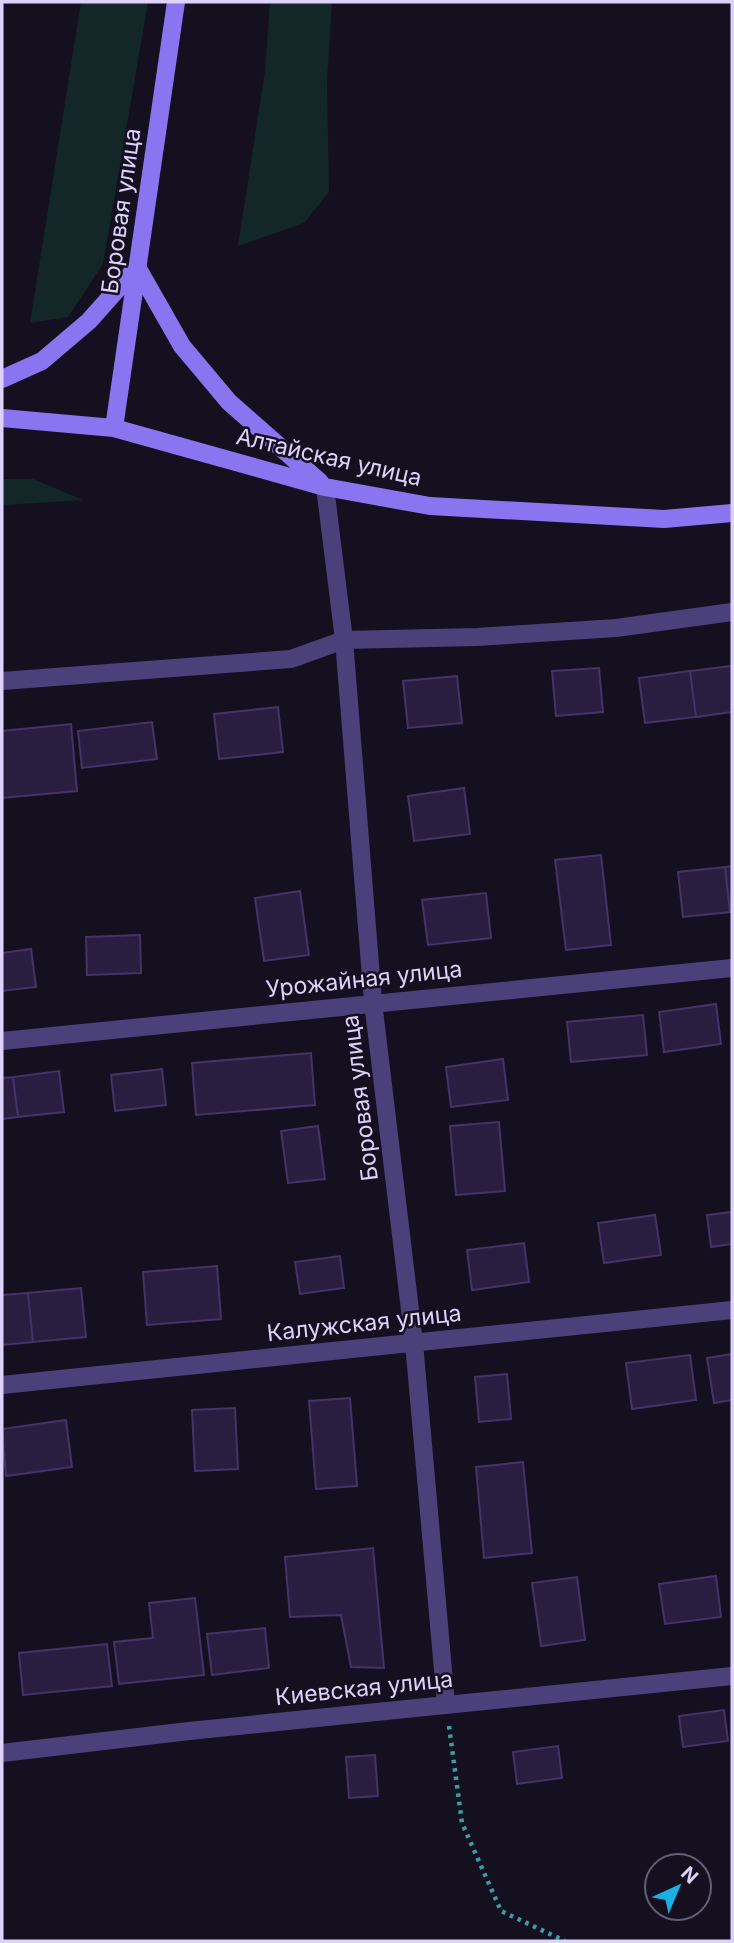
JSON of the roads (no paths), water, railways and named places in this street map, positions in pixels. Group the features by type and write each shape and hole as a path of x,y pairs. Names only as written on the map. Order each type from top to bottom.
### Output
{"street":[{"name":"Боровая улица","path":"114,428 176,2"},
{"path":"2,379 42,361 89,321 137,267 182,346 229,402 325,486"},
{"name":"Алтайская улица","path":"2,418 114,428 325,486 430,506 664,519 732,513"},
{"name":"Боровая улица","path":"325,486 344,640 373,1002 414,1343 446,1704"},
{"path":"2,681 291,659 344,640 477,637 616,628 732,612"},
{"name":"Урожайная улица","path":"2,1041 732,968"},
{"name":"Калужская улица","path":"2,1385 732,1310"},
{"name":"Киевская улица","path":"2,1754 446,1704 732,1676"}]}
